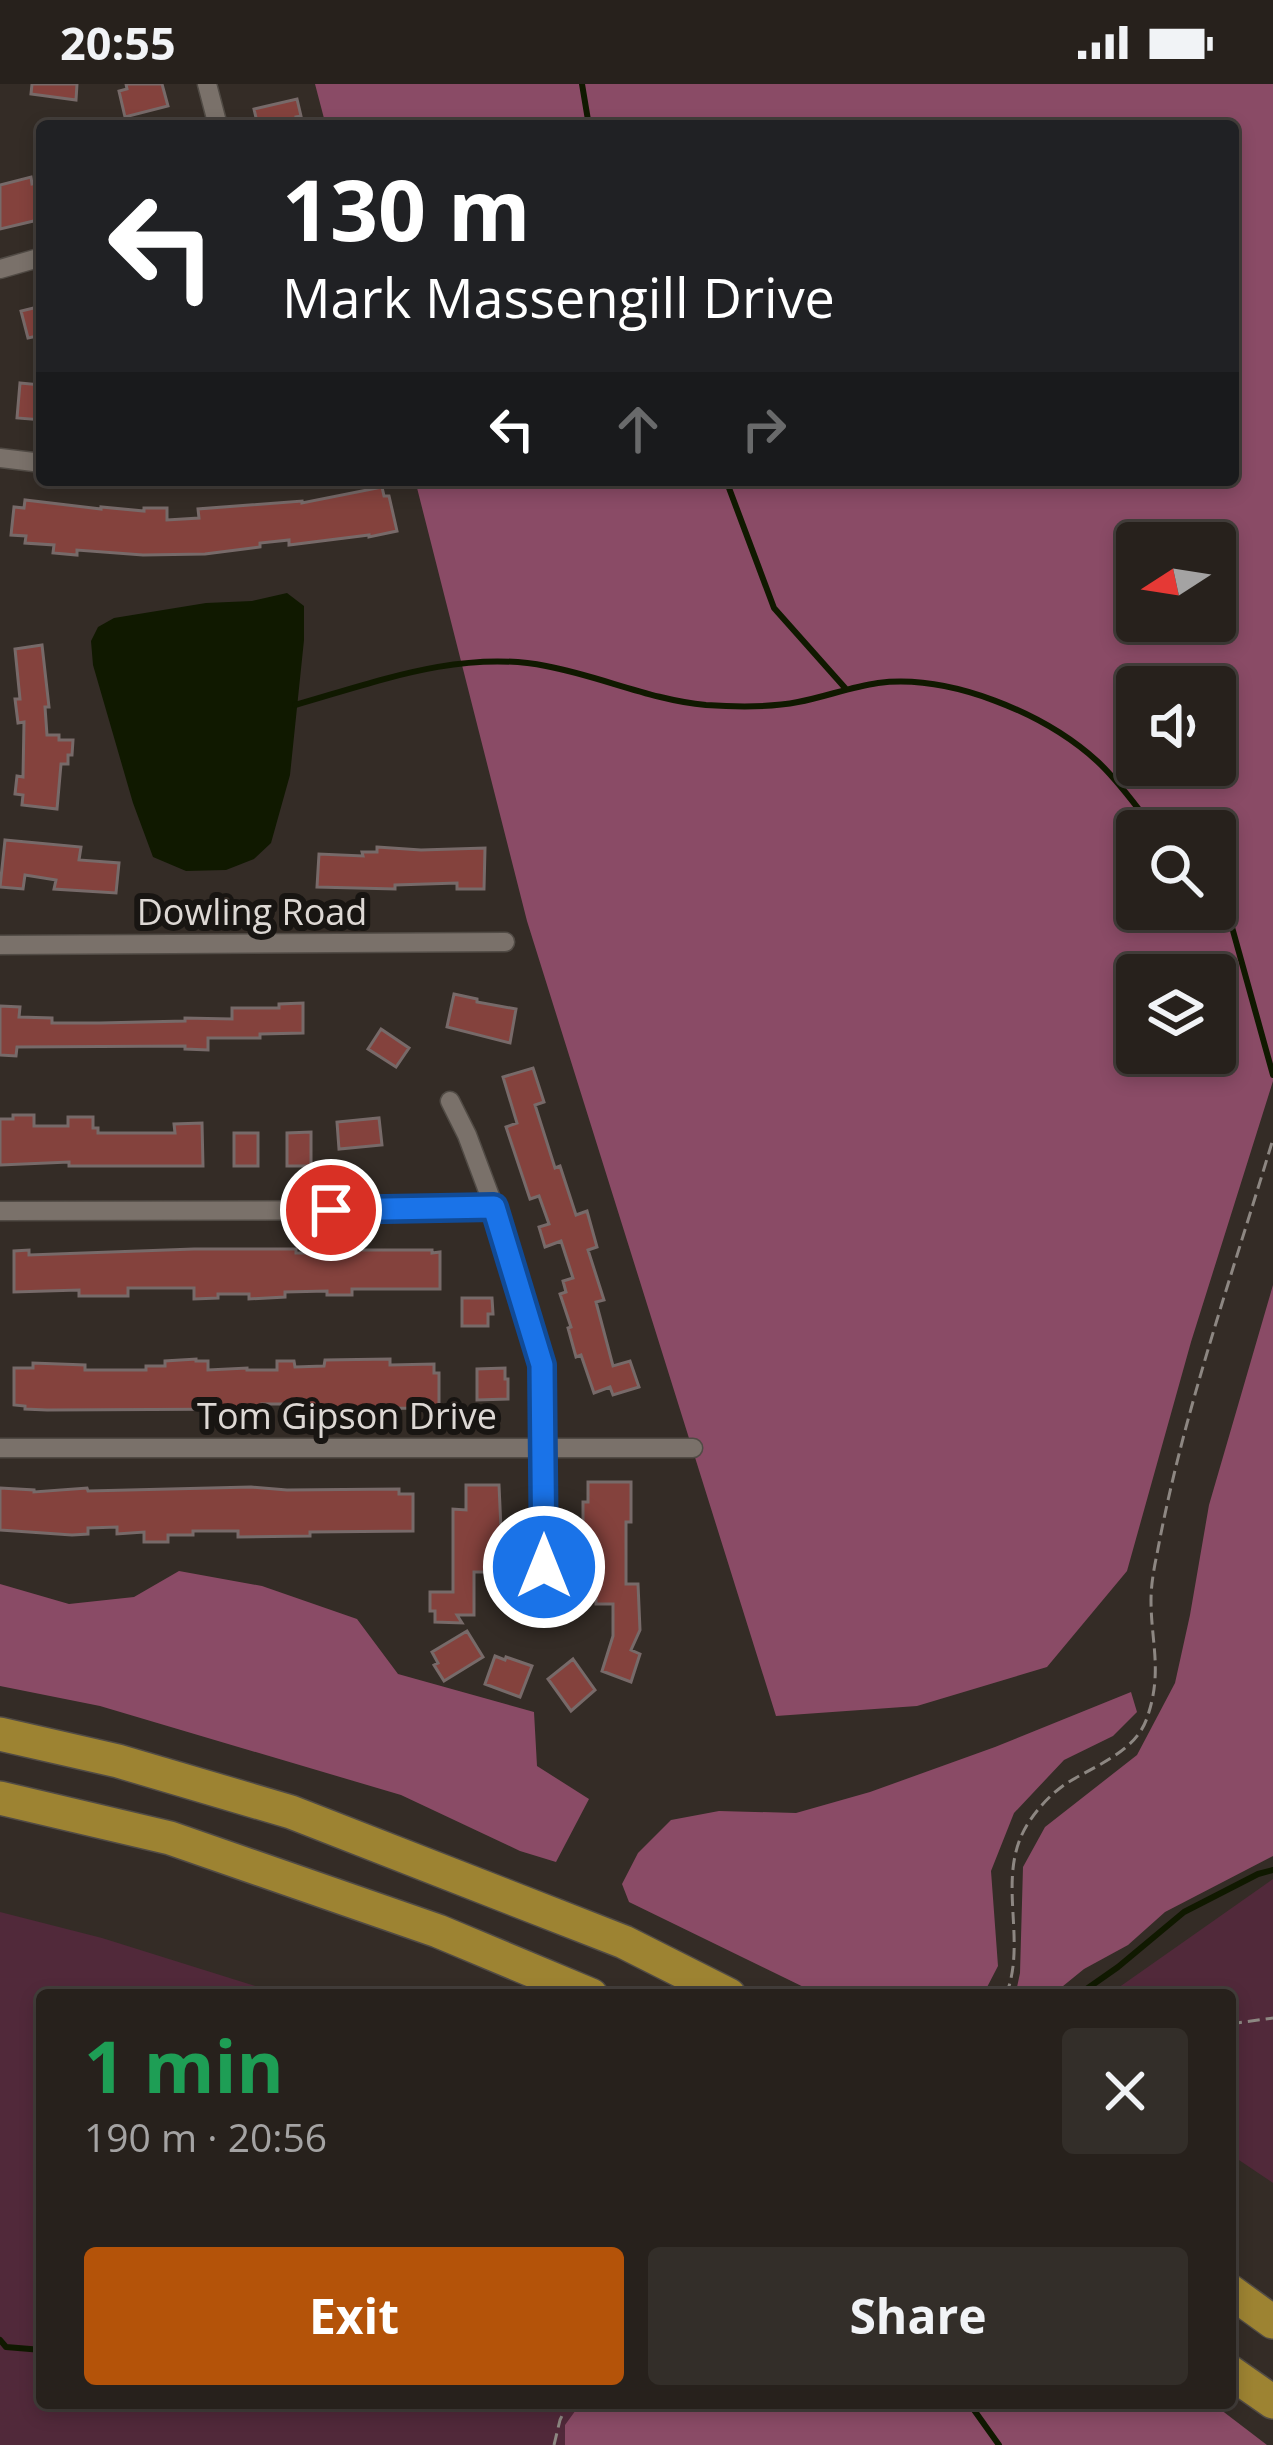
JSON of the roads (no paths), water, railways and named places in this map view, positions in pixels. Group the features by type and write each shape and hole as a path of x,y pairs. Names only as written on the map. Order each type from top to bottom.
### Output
{"highway":[{"path":"0,1734 118,1760 291,1812 624,1942 717,1989"},
{"path":"0,1798 170,1838 438,1931 577,1989"},
{"path":"1236,2295 1273,2322"},
{"path":"1236,2376 1273,2402"}],"street":[{"path":"207,84 216,120"},
{"path":"0,269 36,259"},
{"path":"0,458 36,462"},
{"name":"Dowling Road","path":"0,945 505,943"},
{"path":"450,1101 494,1207 542,1365 544,1606"},
{"path":"0,1211 494,1207"},
{"name":"Tom Gipson Drive","path":"0,1448 693,1448"}],"waterway":[{"path":"582,84 588,120"},
{"path":"728,486 774,608 846,689"},
{"path":"295,705 419,670 483,662 546,666 665,698 717,706 787,704 878,683 935,685 995,701 1051,727 1097,761 1139,810"},
{"path":"1233,930 1273,1075"},
{"path":"1087,1989 1184,1912 1273,1870"},
{"path":"0,2340 6,2347 36,2350"},
{"path":"973,2409 999,2445"}]}
